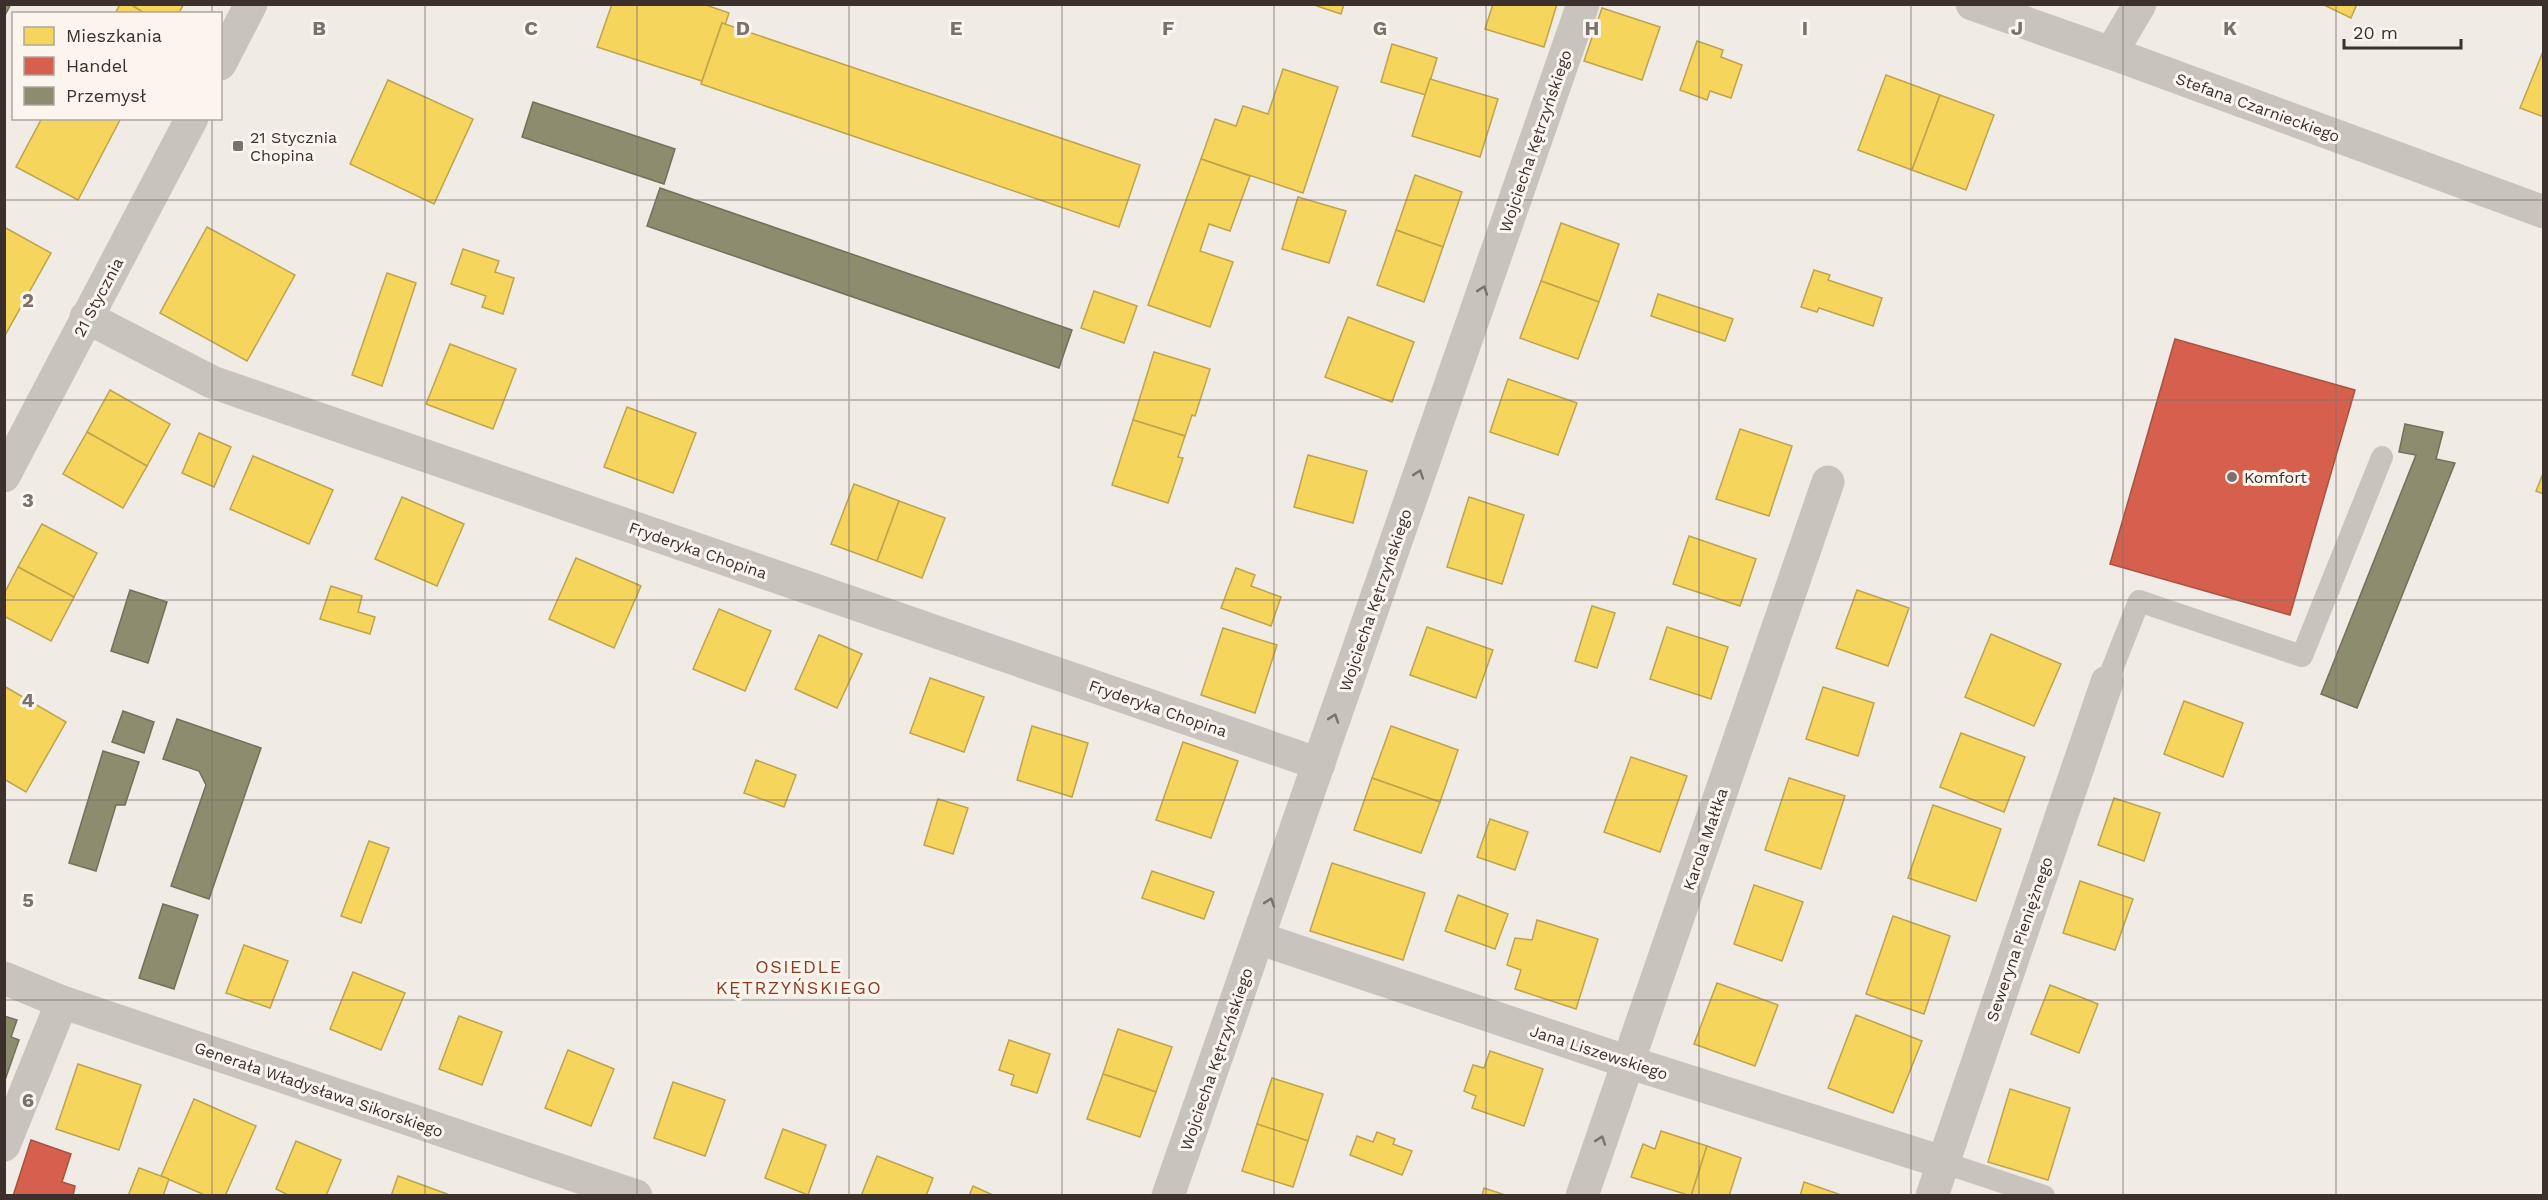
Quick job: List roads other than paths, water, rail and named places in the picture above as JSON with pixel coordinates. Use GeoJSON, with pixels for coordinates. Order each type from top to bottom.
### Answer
{"type":"FeatureCollection","features":[{"type":"Feature","properties":{"kind":"street"},"geometry":{"type":"LineString","coordinates":[[222,60],[252,4]]}},
{"type":"Feature","properties":{"kind":"street","name":"Wojciecha Kętrzyńskiego"},"geometry":{"type":"LineString","coordinates":[[1168,1196],[1583,4]]}},
{"type":"Feature","properties":{"kind":"street","name":"Stefana Czarnieckiego"},"geometry":{"type":"LineString","coordinates":[[1972,4],[2544,212]]}},
{"type":"Feature","properties":{"kind":"street"},"geometry":{"type":"LineString","coordinates":[[2111,53],[2140,4]]}},
{"type":"Feature","properties":{"kind":"street","name":"21 Stycznia"},"geometry":{"type":"LineString","coordinates":[[4,476],[191,120]]}},
{"type":"Feature","properties":{"kind":"street","name":"Fryderyka Chopina"},"geometry":{"type":"LineString","coordinates":[[86,318],[212,382],[1319,764]]}},
{"type":"Feature","properties":{"kind":"street","name":"Karola Małłka"},"geometry":{"type":"LineString","coordinates":[[1582,1196],[1828,482]]}},
{"type":"Feature","properties":{"kind":"street","name":"Seweryna Pieniężnego"},"geometry":{"type":"LineString","coordinates":[[1932,1196],[2107,682]]}},
{"type":"Feature","properties":{"kind":"street","name":"Jana Liszewskiego"},"geometry":{"type":"LineString","coordinates":[[1258,938],[1628,1062],[1942,1162]]}},
{"type":"Feature","properties":{"kind":"street","name":"Generała Władysława Sikorskiego"},"geometry":{"type":"LineString","coordinates":[[4,978],[62,1002],[636,1196]]}},
{"type":"Feature","properties":{"kind":"street"},"geometry":{"type":"LineString","coordinates":[[4,1145],[62,1002]]}},
{"type":"Feature","properties":{"kind":"lane"},"geometry":{"type":"LineString","coordinates":[[2107,682],[2139,601],[2302,656],[2382,457]]}},
{"type":"Feature","properties":{"kind":"lane"},"geometry":{"type":"LineString","coordinates":[[1942,1162],[2044,1196]]}},
{"type":"Feature","properties":{"kind":"place","name":"21 Stycznia Chopina"},"geometry":{"type":"Point","coordinates":[238,146]}},
{"type":"Feature","properties":{"kind":"place","name":"Komfort"},"geometry":{"type":"Point","coordinates":[2232,477]}},
{"type":"Feature","properties":{"kind":"district","name":"OSIEDLE KĘTRZYŃSKIEGO"},"geometry":{"type":"Point","coordinates":[799,977]}}]}
